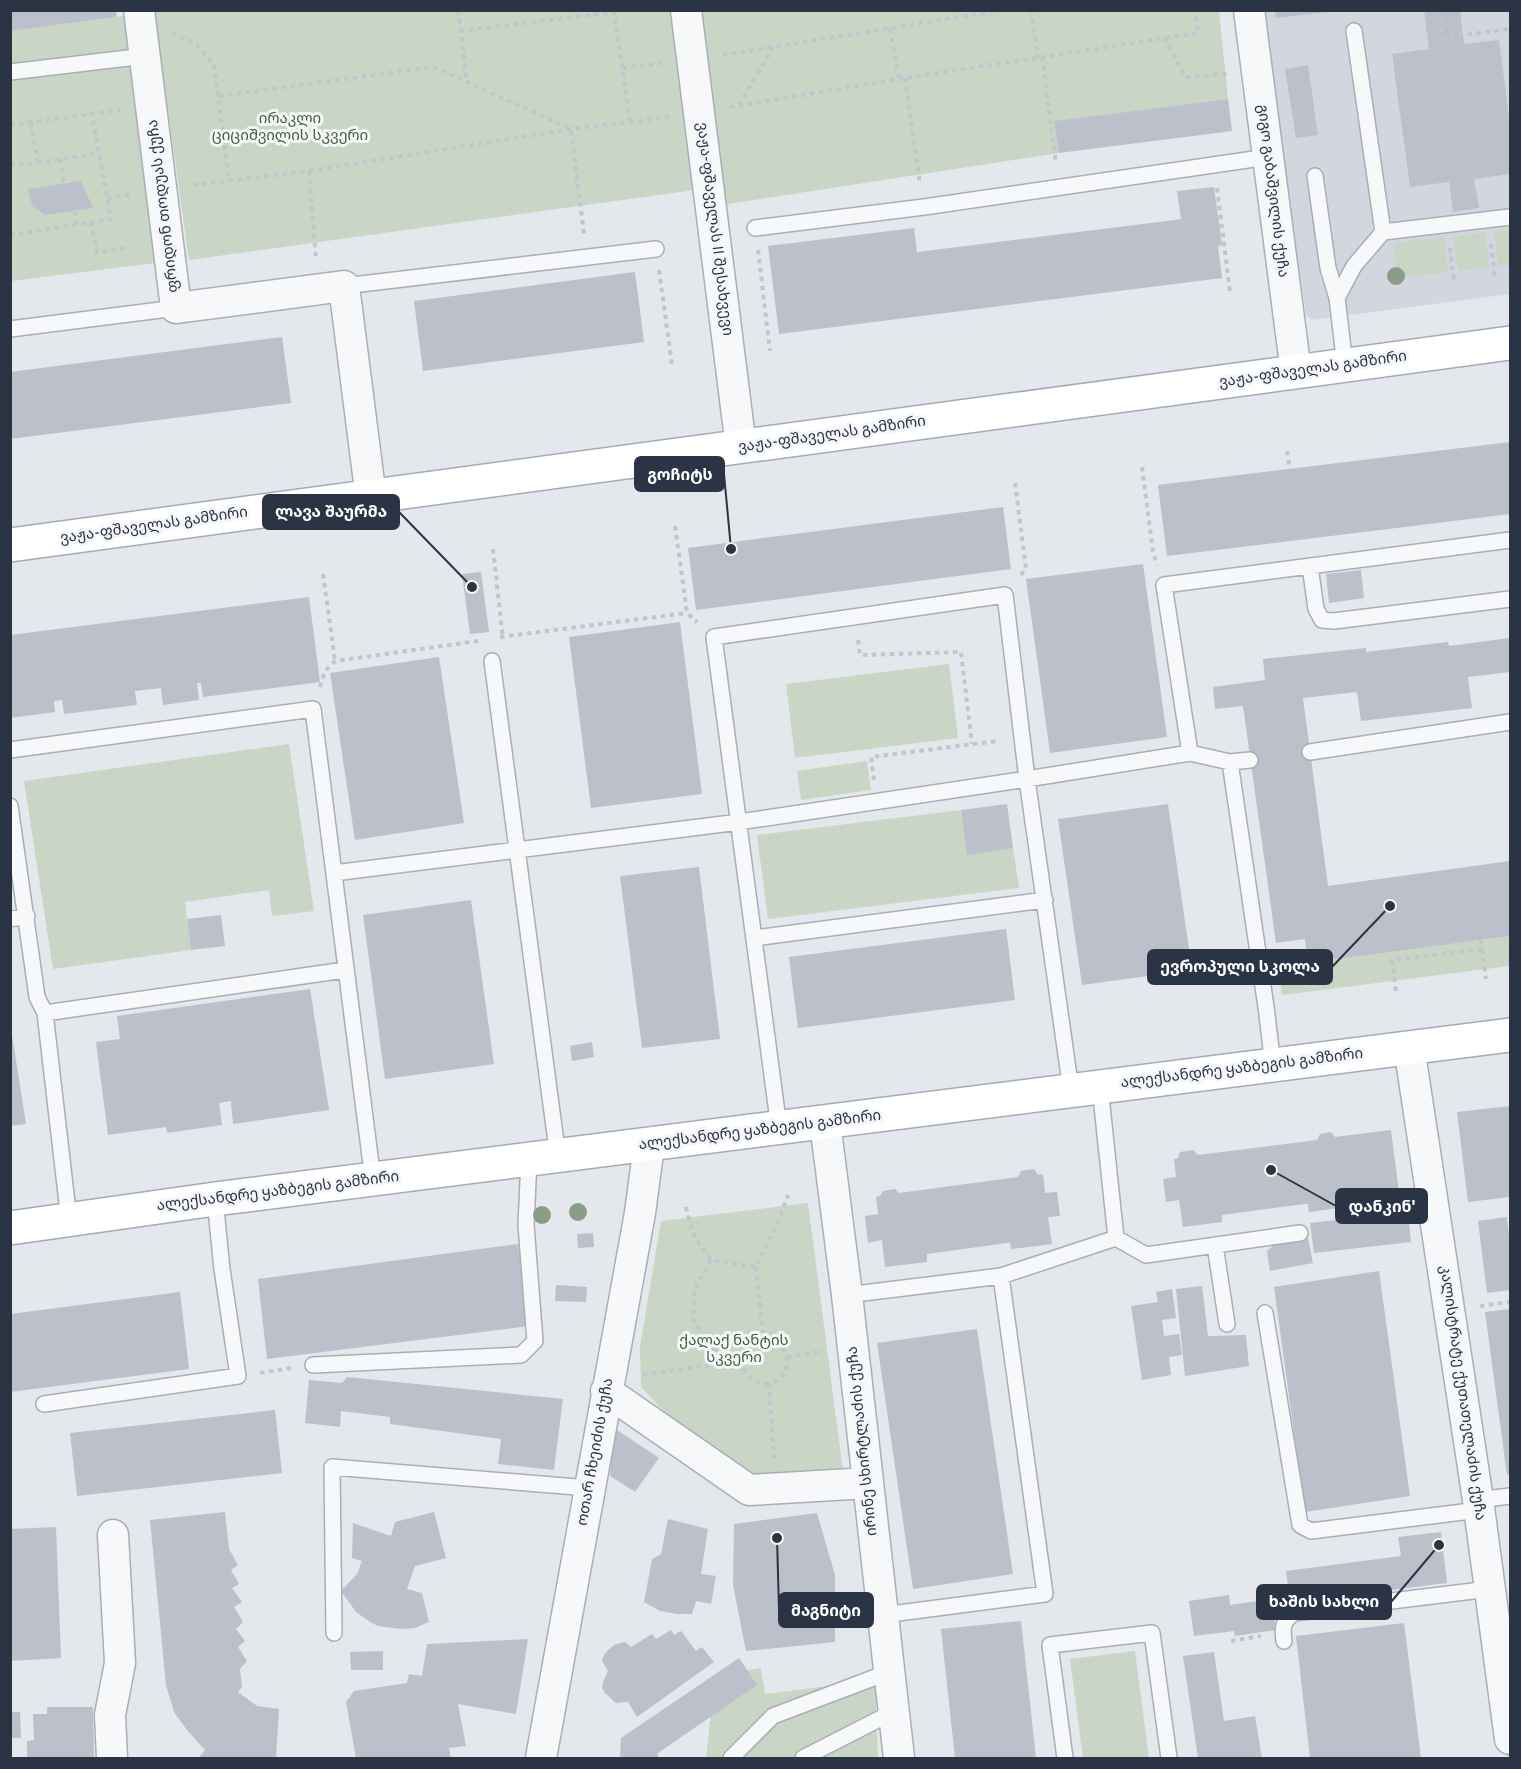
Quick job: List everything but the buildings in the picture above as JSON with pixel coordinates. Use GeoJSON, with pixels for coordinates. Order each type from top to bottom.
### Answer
{"type":"FeatureCollection","features":[{"type":"Feature","properties":{"kind":"main road","name":"ვაჟა-ფშაველას გამზირი"},"geometry":{"type":"LineString","coordinates":[[10,545],[1510,344]]}},
{"type":"Feature","properties":{"kind":"main road","name":"ალექსანდრე ყაზბეგის გამზირი"},"geometry":{"type":"LineString","coordinates":[[10,1228],[215,1199],[1510,1035]]}},
{"type":"Feature","properties":{"kind":"street","name":"ვაჟა-ფშაველას II შესახვევი"},"geometry":{"type":"LineString","coordinates":[[686,10],[741,447]]}},
{"type":"Feature","properties":{"kind":"street","name":"გიგო გაბაშვილის ქუჩა"},"geometry":{"type":"LineString","coordinates":[[1249,10],[1296,372]]}},
{"type":"Feature","properties":{"kind":"street","name":"ფრიდონ თოდუას ქუჩა"},"geometry":{"type":"LineString","coordinates":[[142,32],[176,308],[344,286]]}},
{"type":"Feature","properties":{"kind":"street"},"geometry":{"type":"LineString","coordinates":[[344,286],[370,498]]}},
{"type":"Feature","properties":{"kind":"street","name":"კალისტრატე ქუთათელაძის ქუჩა"},"geometry":{"type":"LineString","coordinates":[[1409,1047],[1478,1505],[1510,1739]]}},
{"type":"Feature","properties":{"kind":"street","name":"ირინე სხირტლაძის ქუჩა"},"geometry":{"type":"LineString","coordinates":[[825,1123],[847,1295],[899,1758]]}},
{"type":"Feature","properties":{"kind":"street","name":"ოთარ ჩხეიძის ქუჩა"},"geometry":{"type":"LineString","coordinates":[[541,1758],[640,1213],[649,1145]]}},
{"type":"Feature","properties":{"kind":"street"},"geometry":{"type":"LineString","coordinates":[[606,1391],[749,1490],[868,1483]]}},
{"type":"Feature","properties":{"kind":"street"},"geometry":{"type":"LineString","coordinates":[[112,1758],[110,1715],[120,1664],[113,1535]]}},
{"type":"Feature","properties":{"kind":"lane"},"geometry":{"type":"LineString","coordinates":[[1354,31],[1383,232]]}},
{"type":"Feature","properties":{"kind":"lane"},"geometry":{"type":"LineString","coordinates":[[10,72],[142,32]]}},
{"type":"Feature","properties":{"kind":"lane"},"geometry":{"type":"LineString","coordinates":[[756,228],[924,207],[1214,163],[1268,157]]}},
{"type":"Feature","properties":{"kind":"lane"},"geometry":{"type":"LineString","coordinates":[[1315,176],[1328,268],[1337,298],[1346,365]]}},
{"type":"Feature","properties":{"kind":"lane"},"geometry":{"type":"LineString","coordinates":[[1337,298],[1354,266],[1383,232],[1510,217]]}},
{"type":"Feature","properties":{"kind":"lane"},"geometry":{"type":"LineString","coordinates":[[344,286],[656,249]]}},
{"type":"Feature","properties":{"kind":"lane"},"geometry":{"type":"LineString","coordinates":[[10,329],[176,308]]}},
{"type":"Feature","properties":{"kind":"lane"},"geometry":{"type":"LineString","coordinates":[[1190,753],[1164,585],[1510,540]]}},
{"type":"Feature","properties":{"kind":"lane"},"geometry":{"type":"LineString","coordinates":[[1310,566],[1316,609],[1322,620],[1334,621],[1510,599]]}},
{"type":"Feature","properties":{"kind":"lane"},"geometry":{"type":"LineString","coordinates":[[779,1128],[714,638],[1005,595],[1027,779],[1045,900],[1116,1238]]}},
{"type":"Feature","properties":{"kind":"lane"},"geometry":{"type":"LineString","coordinates":[[313,1365],[521,1355],[535,1341],[526,1226],[543,1158],[517,849],[492,661]]}},
{"type":"Feature","properties":{"kind":"lane"},"geometry":{"type":"LineString","coordinates":[[10,750],[313,709],[373,1180]]}},
{"type":"Feature","properties":{"kind":"lane"},"geometry":{"type":"LineString","coordinates":[[1310,752],[1510,722]]}},
{"type":"Feature","properties":{"kind":"lane"},"geometry":{"type":"LineString","coordinates":[[334,873],[739,822],[1190,753],[1230,762],[1250,760]]}},
{"type":"Feature","properties":{"kind":"lane"},"geometry":{"type":"LineString","coordinates":[[1230,762],[1273,1065]]}},
{"type":"Feature","properties":{"kind":"lane"},"geometry":{"type":"LineString","coordinates":[[10,806],[37,996],[45,1012],[69,1220]]}},
{"type":"Feature","properties":{"kind":"lane"},"geometry":{"type":"LineString","coordinates":[[754,938],[1045,900]]}},
{"type":"Feature","properties":{"kind":"lane"},"geometry":{"type":"LineString","coordinates":[[10,919],[27,916]]}},
{"type":"Feature","properties":{"kind":"lane"},"geometry":{"type":"LineString","coordinates":[[45,1012],[345,970]]}},
{"type":"Feature","properties":{"kind":"lane"},"geometry":{"type":"LineString","coordinates":[[44,1404],[238,1376],[222,1269],[215,1199]]}},
{"type":"Feature","properties":{"kind":"lane"},"geometry":{"type":"LineString","coordinates":[[847,1295],[1000,1276],[1116,1238],[1146,1255],[1299,1233]]}},
{"type":"Feature","properties":{"kind":"lane"},"geometry":{"type":"LineString","coordinates":[[1215,1245],[1227,1324]]}},
{"type":"Feature","properties":{"kind":"lane"},"geometry":{"type":"LineString","coordinates":[[883,1616],[1045,1594],[1000,1276]]}},
{"type":"Feature","properties":{"kind":"lane"},"geometry":{"type":"LineString","coordinates":[[1265,1313],[1299,1525],[1311,1531],[1478,1505],[1510,1496]]}},
{"type":"Feature","properties":{"kind":"lane"},"geometry":{"type":"LineString","coordinates":[[334,1633],[332,1467],[589,1488]]}},
{"type":"Feature","properties":{"kind":"lane"},"geometry":{"type":"LineString","coordinates":[[1284,1641],[1282,1628],[1286,1619],[1294,1613],[1489,1589]]}},
{"type":"Feature","properties":{"kind":"lane"},"geometry":{"type":"LineString","coordinates":[[1065,1758],[1050,1645],[1152,1633],[1169,1758]]}},
{"type":"Feature","properties":{"kind":"lane"},"geometry":{"type":"LineString","coordinates":[[731,1758],[773,1716],[889,1672]]}},
{"type":"Feature","properties":{"kind":"lane"},"geometry":{"type":"LineString","coordinates":[[803,1758],[893,1712]]}},
{"type":"Feature","properties":{"kind":"path"},"geometry":{"type":"LineString","coordinates":[[458,10],[467,81]]}},
{"type":"Feature","properties":{"kind":"path"},"geometry":{"type":"LineString","coordinates":[[622,68],[692,60],[1003,10]]}},
{"type":"Feature","properties":{"kind":"path"},"geometry":{"type":"LineString","coordinates":[[1031,10],[1056,158]]}},
{"type":"Feature","properties":{"kind":"path"},"geometry":{"type":"LineString","coordinates":[[1439,10],[1442,38],[1510,29]]}},
{"type":"Feature","properties":{"kind":"path"},"geometry":{"type":"LineString","coordinates":[[460,31],[614,11],[630,122]]}},
{"type":"Feature","properties":{"kind":"path"},"geometry":{"type":"LineString","coordinates":[[142,32],[164,29],[195,43],[214,65],[229,180]]}},
{"type":"Feature","properties":{"kind":"path"},"geometry":{"type":"LineString","coordinates":[[890,29],[899,79]]}},
{"type":"Feature","properties":{"kind":"path"},"geometry":{"type":"LineString","coordinates":[[1164,38],[1186,77],[1230,74]]}},
{"type":"Feature","properties":{"kind":"path"},"geometry":{"type":"LineString","coordinates":[[738,106],[773,47]]}},
{"type":"Feature","properties":{"kind":"path"},"geometry":{"type":"LineString","coordinates":[[219,96],[435,66],[571,129],[581,207]]}},
{"type":"Feature","properties":{"kind":"path"},"geometry":{"type":"LineString","coordinates":[[905,78],[920,180]]}},
{"type":"Feature","properties":{"kind":"path"},"geometry":{"type":"LineString","coordinates":[[10,125],[125,109]]}},
{"type":"Feature","properties":{"kind":"path"},"geometry":{"type":"LineString","coordinates":[[10,235],[111,219],[92,114]]}},
{"type":"Feature","properties":{"kind":"path"},"geometry":{"type":"LineString","coordinates":[[31,123],[38,163]]}},
{"type":"Feature","properties":{"kind":"path"},"geometry":{"type":"LineString","coordinates":[[10,165],[99,153]]}},
{"type":"Feature","properties":{"kind":"path"},"geometry":{"type":"LineString","coordinates":[[60,159],[64,184]]}},
{"type":"Feature","properties":{"kind":"path"},"geometry":{"type":"LineString","coordinates":[[1214,163],[1230,292]]}},
{"type":"Feature","properties":{"kind":"path"},"geometry":{"type":"LineString","coordinates":[[309,171],[315,249]]}},
{"type":"Feature","properties":{"kind":"path"},"geometry":{"type":"LineString","coordinates":[[107,198],[137,193]]}},
{"type":"Feature","properties":{"kind":"path"},"geometry":{"type":"LineString","coordinates":[[75,211],[77,224]]}},
{"type":"Feature","properties":{"kind":"path"},"geometry":{"type":"LineString","coordinates":[[1488,219],[1495,277]]}},
{"type":"Feature","properties":{"kind":"path"},"geometry":{"type":"LineString","coordinates":[[91,222],[97,252],[128,248]]}},
{"type":"Feature","properties":{"kind":"path"},"geometry":{"type":"LineString","coordinates":[[1447,224],[1454,282]]}},
{"type":"Feature","properties":{"kind":"path"},"geometry":{"type":"LineString","coordinates":[[756,228],[770,351]]}},
{"type":"Feature","properties":{"kind":"path"},"geometry":{"type":"LineString","coordinates":[[656,249],[672,365]]}},
{"type":"Feature","properties":{"kind":"path"},"geometry":{"type":"LineString","coordinates":[[1287,451],[1290,469]]}},
{"type":"Feature","properties":{"kind":"path"},"geometry":{"type":"LineString","coordinates":[[1142,467],[1153,552],[1164,585]]}},
{"type":"Feature","properties":{"kind":"path"},"geometry":{"type":"LineString","coordinates":[[1005,595],[1026,569],[1015,483]]}},
{"type":"Feature","properties":{"kind":"path"},"geometry":{"type":"LineString","coordinates":[[675,526],[687,613],[714,638]]}},
{"type":"Feature","properties":{"kind":"path"},"geometry":{"type":"LineString","coordinates":[[492,661],[504,637],[493,549]]}},
{"type":"Feature","properties":{"kind":"path"},"geometry":{"type":"LineString","coordinates":[[322,574],[335,661]]}},
{"type":"Feature","properties":{"kind":"path"},"geometry":{"type":"LineString","coordinates":[[855,617],[860,654],[961,652],[972,744]]}},
{"type":"Feature","properties":{"kind":"path"},"geometry":{"type":"LineString","coordinates":[[877,801],[871,757],[1022,738]]}},
{"type":"Feature","properties":{"kind":"path"},"geometry":{"type":"LineString","coordinates":[[1481,940],[1486,979]]}},
{"type":"Feature","properties":{"kind":"path"},"geometry":{"type":"LineString","coordinates":[[1396,991],[1392,960],[1483,949]]}},
{"type":"Feature","properties":{"kind":"path"},"geometry":{"type":"LineString","coordinates":[[764,1340],[756,1267],[778,1222],[788,1195]]}},
{"type":"Feature","properties":{"kind":"path"},"geometry":{"type":"LineString","coordinates":[[686,1207],[698,1244],[711,1260],[756,1267]]}},
{"type":"Feature","properties":{"kind":"path"},"geometry":{"type":"LineString","coordinates":[[711,1260],[695,1288],[693,1320],[726,1364]]}},
{"type":"Feature","properties":{"kind":"path"},"geometry":{"type":"LineString","coordinates":[[1476,1306],[1510,1302]]}},
{"type":"Feature","properties":{"kind":"path"},"geometry":{"type":"LineString","coordinates":[[764,1340],[776,1343],[787,1357],[782,1377],[762,1384],[750,1378],[743,1360],[744,1354],[752,1344],[764,1340]]}},
{"type":"Feature","properties":{"kind":"path"},"geometry":{"type":"LineString","coordinates":[[787,1357],[824,1351]]}},
{"type":"Feature","properties":{"kind":"path"},"geometry":{"type":"LineString","coordinates":[[647,1374],[743,1360]]}},
{"type":"Feature","properties":{"kind":"path"},"geometry":{"type":"LineString","coordinates":[[238,1376],[313,1365]]}},
{"type":"Feature","properties":{"kind":"path"},"geometry":{"type":"LineString","coordinates":[[769,1383],[775,1465]]}},
{"type":"Feature","properties":{"kind":"shaded area"},"geometry":{"type":"Polygon","coordinates":[[[1262,11],[1510,11],[1510,294],[1312,320],[1306,315],[1262,11]]]}},
{"type":"Feature","properties":{"kind":"green space","name":"ირაკლი ციციშვილის სკვერი"},"geometry":{"type":"Polygon","coordinates":[[[154,11],[671,11],[695,190],[189,260],[154,11]]]}},
{"type":"Feature","properties":{"kind":"green space"},"geometry":{"type":"Polygon","coordinates":[[[695,11],[1219,11],[1228,99],[1055,121],[1059,153],[721,205],[695,11]]]}},
{"type":"Feature","properties":{"kind":"green space"},"geometry":{"type":"Polygon","coordinates":[[[124,16],[155,263],[11,281],[10,31],[124,16]]]}},
{"type":"Feature","properties":{"kind":"green space"},"geometry":{"type":"Polygon","coordinates":[[[1510,230],[1510,265],[1498,267],[1494,231],[1510,230]]]}},
{"type":"Feature","properties":{"kind":"green space"},"geometry":{"type":"Polygon","coordinates":[[[1485,232],[1489,268],[1458,271],[1454,237],[1485,232]]]}},
{"type":"Feature","properties":{"kind":"green space"},"geometry":{"type":"Polygon","coordinates":[[[1445,237],[1448,272],[1398,278],[1393,243],[1445,237]]]}},
{"type":"Feature","properties":{"kind":"green space"},"geometry":{"type":"Polygon","coordinates":[[[949,664],[958,738],[795,758],[786,684],[949,664]]]}},
{"type":"Feature","properties":{"kind":"green space"},"geometry":{"type":"Polygon","coordinates":[[[289,744],[314,911],[272,916],[269,890],[185,902],[191,950],[53,969],[24,781],[289,744]]]}},
{"type":"Feature","properties":{"kind":"green space"},"geometry":{"type":"Polygon","coordinates":[[[867,761],[871,790],[801,800],[797,771],[867,761]]]}},
{"type":"Feature","properties":{"kind":"green space"},"geometry":{"type":"Polygon","coordinates":[[[961,810],[967,854],[1013,848],[1019,888],[768,919],[757,835],[961,810]]]}},
{"type":"Feature","properties":{"kind":"green space"},"geometry":{"type":"Polygon","coordinates":[[[1510,936],[1510,966],[1282,995],[1280,977],[1309,973],[1308,963],[1510,936]]]}},
{"type":"Feature","properties":{"kind":"green space","name":"ქალაქ ნანტის სკვერი"},"geometry":{"type":"Polygon","coordinates":[[[808,1203],[844,1479],[758,1482],[694,1443],[641,1387],[640,1347],[661,1221],[808,1203]]]}},
{"type":"Feature","properties":{"kind":"green space"},"geometry":{"type":"Polygon","coordinates":[[[1135,1651],[1149,1758],[1083,1758],[1070,1659],[1135,1651]]]}},
{"type":"Feature","properties":{"kind":"green space"},"geometry":{"type":"Polygon","coordinates":[[[761,1668],[765,1694],[875,1680],[878,1758],[706,1758],[715,1676],[761,1668]]]}},
{"type":"Feature","properties":{"kind":"place","name":"გოჩიტს"},"geometry":{"type":"Point","coordinates":[731,549]}},
{"type":"Feature","properties":{"kind":"place","name":"ლავა შაურმა"},"geometry":{"type":"Point","coordinates":[472,587]}},
{"type":"Feature","properties":{"kind":"place","name":"ევროპული სკოლა"},"geometry":{"type":"Point","coordinates":[1390,906]}},
{"type":"Feature","properties":{"kind":"place","name":"დანკინ'"},"geometry":{"type":"Point","coordinates":[1271,1170]}},
{"type":"Feature","properties":{"kind":"place","name":"მაგნიტი"},"geometry":{"type":"Point","coordinates":[777,1538]}},
{"type":"Feature","properties":{"kind":"place","name":"ხაშის სახლი"},"geometry":{"type":"Point","coordinates":[1439,1545]}}]}
